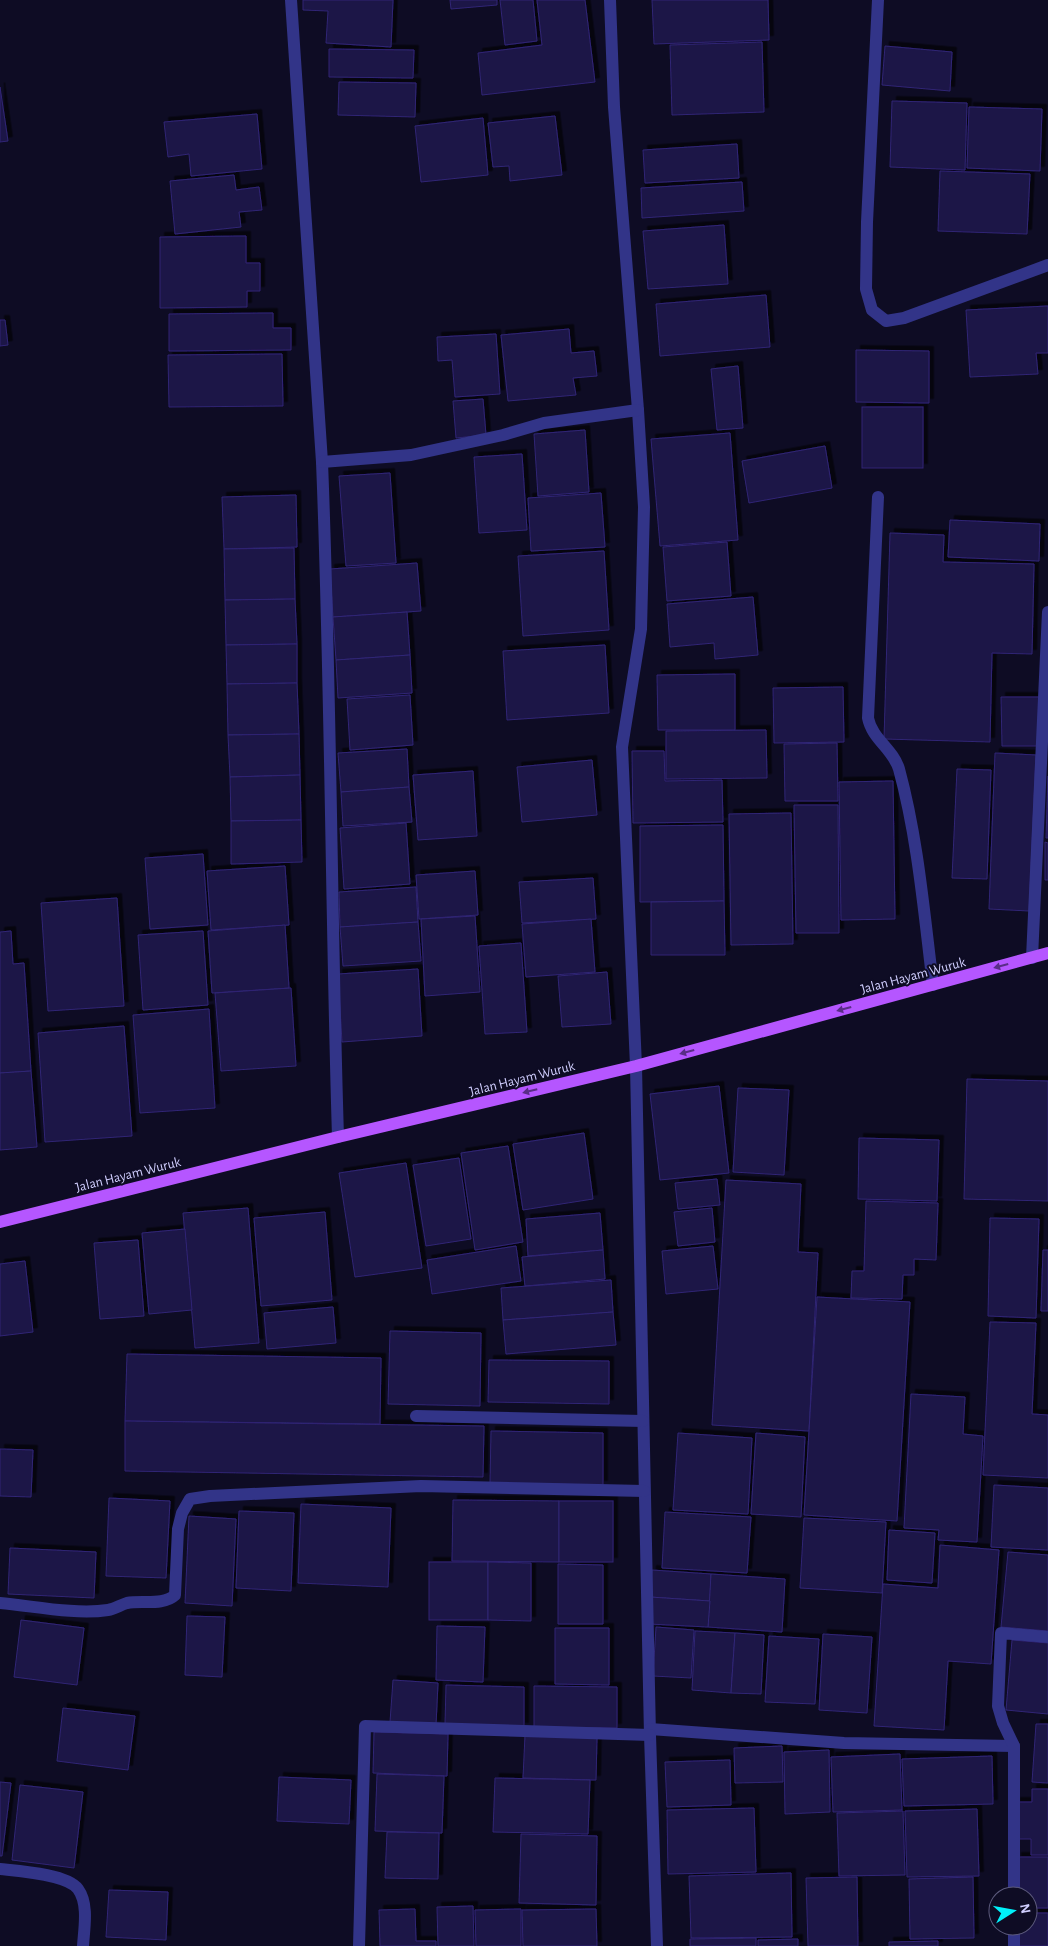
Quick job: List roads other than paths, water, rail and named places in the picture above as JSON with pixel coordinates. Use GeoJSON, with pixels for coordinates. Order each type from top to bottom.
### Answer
{"type":"FeatureCollection","features":[{"type":"Feature","properties":{"kind":"main road","name":"Jalan Hayam Wuruk"},"geometry":{"type":"LineString","coordinates":[[0,1222],[338,1137],[636,1066],[1048,953]]}},
{"type":"Feature","properties":{"kind":"street"},"geometry":{"type":"LineString","coordinates":[[291,0],[322,462],[338,1137]]}},
{"type":"Feature","properties":{"kind":"street"},"geometry":{"type":"LineString","coordinates":[[610,0],[614,107],[644,508],[641,629],[622,747],[636,1066],[644,1491],[657,1946]]}},
{"type":"Feature","properties":{"kind":"street"},"geometry":{"type":"LineString","coordinates":[[878,0],[867,222],[866,289],[872,310],[886,321],[904,318],[1048,265]]}},
{"type":"Feature","properties":{"kind":"street"},"geometry":{"type":"LineString","coordinates":[[322,462],[411,455],[503,435],[544,423],[638,410]]}},
{"type":"Feature","properties":{"kind":"street"},"geometry":{"type":"LineString","coordinates":[[878,497],[868,718],[869,726],[874,734],[897,762],[907,800],[933,984]]}},
{"type":"Feature","properties":{"kind":"street"},"geometry":{"type":"LineString","coordinates":[[1032,958],[1048,612]]}},
{"type":"Feature","properties":{"kind":"street"},"geometry":{"type":"LineString","coordinates":[[416,1416],[644,1421]]}},
{"type":"Feature","properties":{"kind":"street"},"geometry":{"type":"LineString","coordinates":[[0,1603],[91,1612],[111,1610],[126,1604],[165,1601],[172,1598],[175,1595],[178,1529],[182,1514],[190,1499],[210,1496],[421,1486],[644,1491]]}},
{"type":"Feature","properties":{"kind":"street"},"geometry":{"type":"LineString","coordinates":[[1014,1886],[1014,1746],[998,1706],[1001,1633],[1048,1637]]}},
{"type":"Feature","properties":{"kind":"street"},"geometry":{"type":"LineString","coordinates":[[359,1946],[365,1726],[650,1732],[844,1743],[1014,1746]]}},
{"type":"Feature","properties":{"kind":"street"},"geometry":{"type":"LineString","coordinates":[[0,1869],[37,1873],[67,1881],[78,1888],[83,1898],[85,1917],[83,1946]]}}]}
